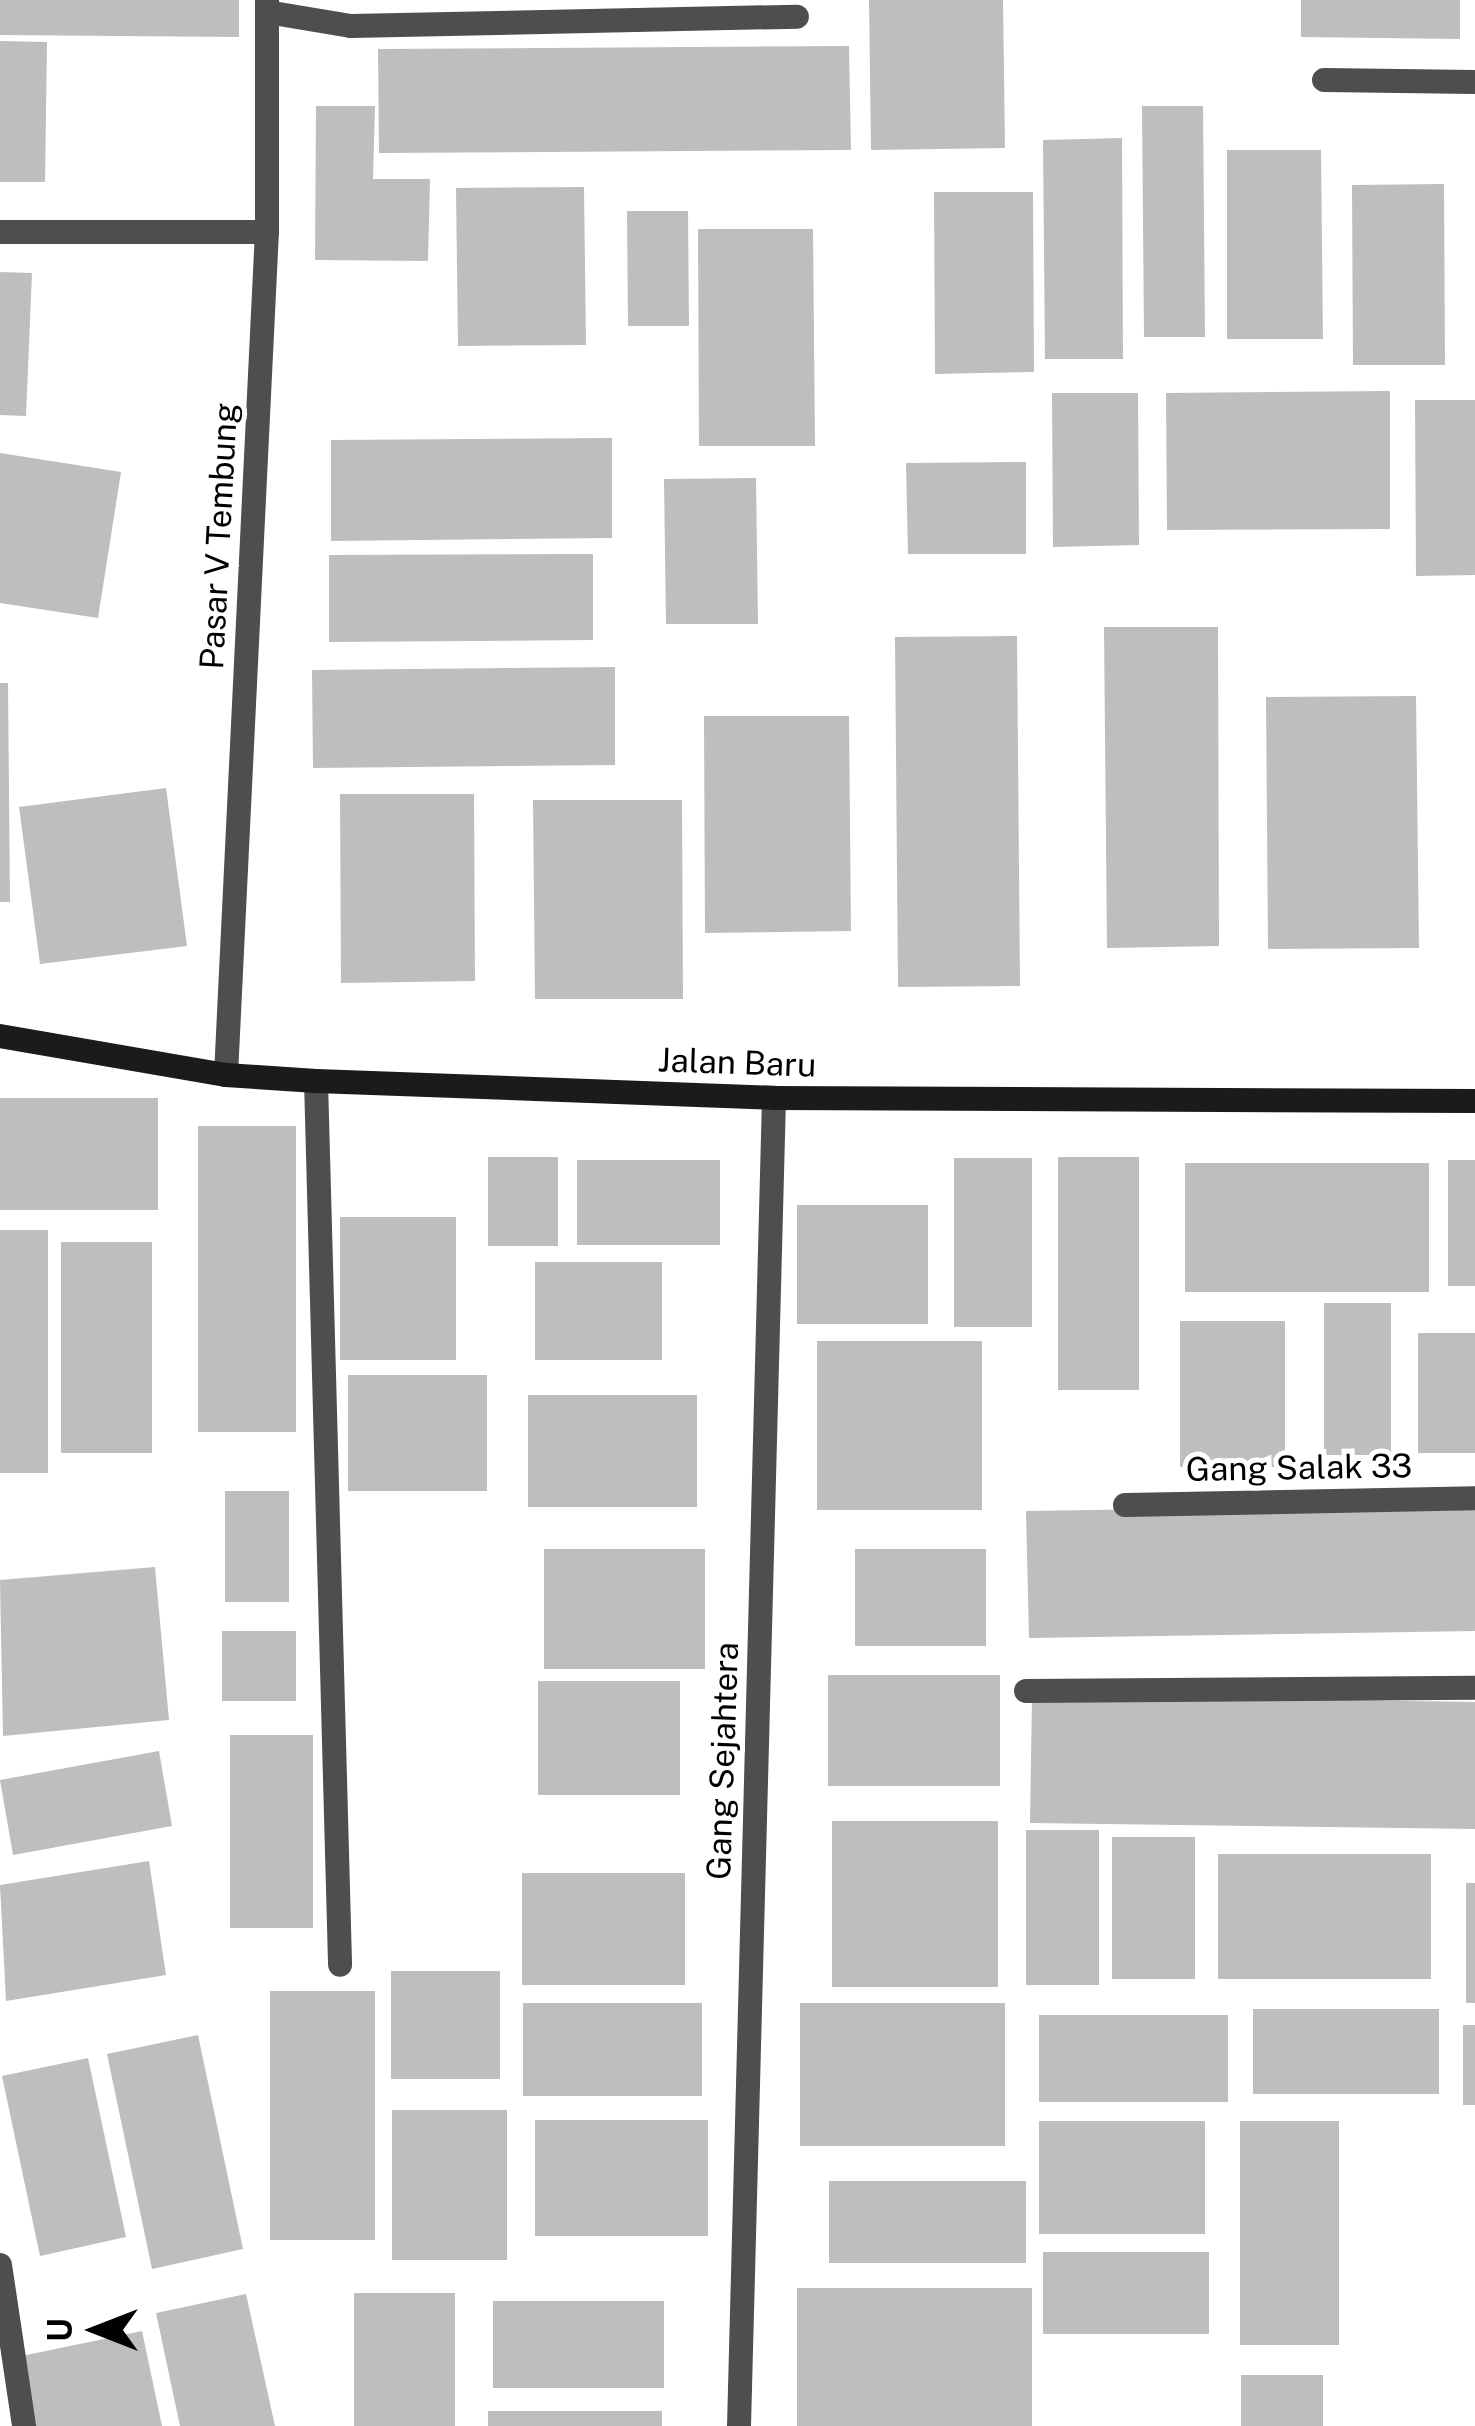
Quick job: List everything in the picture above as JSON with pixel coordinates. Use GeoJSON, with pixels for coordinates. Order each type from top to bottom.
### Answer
{"type":"FeatureCollection","features":[{"type":"Feature","properties":{"kind":"main road","name":"Jalan Baru"},"geometry":{"type":"LineString","coordinates":[[0,1036],[226,1075],[316,1081],[774,1098],[1475,1101]]}},
{"type":"Feature","properties":{"kind":"street"},"geometry":{"type":"LineString","coordinates":[[267,6],[351,26],[797,17]]}},
{"type":"Feature","properties":{"kind":"street","name":"Pasar V Tembung"},"geometry":{"type":"LineString","coordinates":[[226,1075],[267,232],[267,6]]}},
{"type":"Feature","properties":{"kind":"street"},"geometry":{"type":"LineString","coordinates":[[1324,80],[1475,82]]}},
{"type":"Feature","properties":{"kind":"street"},"geometry":{"type":"LineString","coordinates":[[0,232],[267,232]]}},
{"type":"Feature","properties":{"kind":"street"},"geometry":{"type":"LineString","coordinates":[[316,1081],[340,1965]]}},
{"type":"Feature","properties":{"kind":"street","name":"Gang Sejahtera"},"geometry":{"type":"LineString","coordinates":[[739,2426],[774,1098]]}},
{"type":"Feature","properties":{"kind":"street","name":"Gang Salak 33"},"geometry":{"type":"LineString","coordinates":[[1125,1505],[1475,1498]]}},
{"type":"Feature","properties":{"kind":"street"},"geometry":{"type":"LineString","coordinates":[[1026,1691],[1475,1688]]}},
{"type":"Feature","properties":{"kind":"street"},"geometry":{"type":"LineString","coordinates":[[0,2265],[24,2426]]}},
{"type":"Feature","properties":{"kind":"building"},"geometry":{"type":"Polygon","coordinates":[[[0,0],[239,0],[239,37],[0,35],[0,0]]]}},
{"type":"Feature","properties":{"kind":"building"},"geometry":{"type":"Polygon","coordinates":[[[869,0],[1003,0],[1005,148],[871,150],[869,0]]]}},
{"type":"Feature","properties":{"kind":"building"},"geometry":{"type":"Polygon","coordinates":[[[1301,0],[1460,0],[1460,39],[1301,37],[1301,0]]]}},
{"type":"Feature","properties":{"kind":"building"},"geometry":{"type":"Polygon","coordinates":[[[0,41],[47,42],[45,182],[0,182],[0,41]]]}},
{"type":"Feature","properties":{"kind":"building"},"geometry":{"type":"Polygon","coordinates":[[[849,46],[851,150],[379,153],[378,49],[849,46]]]}},
{"type":"Feature","properties":{"kind":"building"},"geometry":{"type":"Polygon","coordinates":[[[316,106],[375,106],[373,179],[430,179],[428,261],[315,260],[316,106]]]}},
{"type":"Feature","properties":{"kind":"building"},"geometry":{"type":"Polygon","coordinates":[[[1142,106],[1203,106],[1205,337],[1144,337],[1142,106]]]}},
{"type":"Feature","properties":{"kind":"building"},"geometry":{"type":"Polygon","coordinates":[[[1122,138],[1123,359],[1045,359],[1043,140],[1122,138]]]}},
{"type":"Feature","properties":{"kind":"building"},"geometry":{"type":"Polygon","coordinates":[[[1227,150],[1321,150],[1323,339],[1227,339],[1227,150]]]}},
{"type":"Feature","properties":{"kind":"building"},"geometry":{"type":"Polygon","coordinates":[[[1444,184],[1445,365],[1353,365],[1352,185],[1444,184]]]}},
{"type":"Feature","properties":{"kind":"building"},"geometry":{"type":"Polygon","coordinates":[[[584,187],[586,345],[458,346],[456,188],[584,187]]]}},
{"type":"Feature","properties":{"kind":"building"},"geometry":{"type":"Polygon","coordinates":[[[934,192],[1033,192],[1034,372],[935,374],[934,192]]]}},
{"type":"Feature","properties":{"kind":"building"},"geometry":{"type":"Polygon","coordinates":[[[627,211],[688,211],[689,326],[628,326],[627,211]]]}},
{"type":"Feature","properties":{"kind":"building"},"geometry":{"type":"Polygon","coordinates":[[[698,229],[813,229],[815,446],[699,446],[698,229]]]}},
{"type":"Feature","properties":{"kind":"building"},"geometry":{"type":"Polygon","coordinates":[[[0,272],[32,273],[26,416],[0,415],[0,272]]]}},
{"type":"Feature","properties":{"kind":"building"},"geometry":{"type":"Polygon","coordinates":[[[1390,391],[1390,529],[1167,530],[1166,393],[1390,391]]]}},
{"type":"Feature","properties":{"kind":"building"},"geometry":{"type":"Polygon","coordinates":[[[1052,393],[1138,393],[1139,545],[1053,547],[1052,393]]]}},
{"type":"Feature","properties":{"kind":"building"},"geometry":{"type":"Polygon","coordinates":[[[1415,400],[1475,400],[1475,575],[1416,576],[1415,400]]]}},
{"type":"Feature","properties":{"kind":"building"},"geometry":{"type":"Polygon","coordinates":[[[612,438],[612,538],[331,541],[331,440],[612,438]]]}},
{"type":"Feature","properties":{"kind":"building"},"geometry":{"type":"Polygon","coordinates":[[[0,453],[121,472],[98,618],[0,603],[0,453]]]}},
{"type":"Feature","properties":{"kind":"building"},"geometry":{"type":"Polygon","coordinates":[[[1026,462],[1026,554],[908,554],[906,463],[1026,462]]]}},
{"type":"Feature","properties":{"kind":"building"},"geometry":{"type":"Polygon","coordinates":[[[756,478],[758,624],[666,624],[664,479],[756,478]]]}},
{"type":"Feature","properties":{"kind":"building"},"geometry":{"type":"Polygon","coordinates":[[[593,554],[593,640],[329,642],[329,555],[593,554]]]}},
{"type":"Feature","properties":{"kind":"building"},"geometry":{"type":"Polygon","coordinates":[[[1104,627],[1218,627],[1219,946],[1107,948],[1104,627]]]}},
{"type":"Feature","properties":{"kind":"building"},"geometry":{"type":"Polygon","coordinates":[[[1017,636],[1020,986],[898,987],[895,637],[1017,636]]]}},
{"type":"Feature","properties":{"kind":"building"},"geometry":{"type":"Polygon","coordinates":[[[615,667],[615,765],[313,768],[312,670],[615,667]]]}},
{"type":"Feature","properties":{"kind":"building"},"geometry":{"type":"Polygon","coordinates":[[[0,683],[8,683],[10,902],[0,902],[0,683]]]}},
{"type":"Feature","properties":{"kind":"building"},"geometry":{"type":"Polygon","coordinates":[[[1416,696],[1419,948],[1268,949],[1266,697],[1416,696]]]}},
{"type":"Feature","properties":{"kind":"building"},"geometry":{"type":"Polygon","coordinates":[[[704,716],[849,716],[851,931],[705,933],[704,716]]]}},
{"type":"Feature","properties":{"kind":"building"},"geometry":{"type":"Polygon","coordinates":[[[166,788],[187,946],[40,964],[19,807],[166,788]]]}},
{"type":"Feature","properties":{"kind":"building"},"geometry":{"type":"Polygon","coordinates":[[[340,794],[474,794],[475,981],[341,983],[340,794]]]}},
{"type":"Feature","properties":{"kind":"building"},"geometry":{"type":"Polygon","coordinates":[[[533,800],[682,800],[683,999],[535,999],[533,800]]]}},
{"type":"Feature","properties":{"kind":"building"},"geometry":{"type":"Polygon","coordinates":[[[0,1098],[158,1098],[158,1210],[0,1210],[0,1098]]]}},
{"type":"Feature","properties":{"kind":"building"},"geometry":{"type":"Polygon","coordinates":[[[198,1126],[296,1126],[296,1432],[198,1432],[198,1126]]]}},
{"type":"Feature","properties":{"kind":"building"},"geometry":{"type":"Polygon","coordinates":[[[488,1157],[558,1157],[558,1246],[488,1246],[488,1157]]]}},
{"type":"Feature","properties":{"kind":"building"},"geometry":{"type":"Polygon","coordinates":[[[1058,1157],[1139,1157],[1139,1390],[1058,1390],[1058,1157]]]}},
{"type":"Feature","properties":{"kind":"building"},"geometry":{"type":"Polygon","coordinates":[[[954,1158],[1032,1158],[1032,1327],[954,1327],[954,1158]]]}},
{"type":"Feature","properties":{"kind":"building"},"geometry":{"type":"Polygon","coordinates":[[[577,1160],[720,1160],[720,1245],[577,1245],[577,1160]]]}},
{"type":"Feature","properties":{"kind":"building"},"geometry":{"type":"Polygon","coordinates":[[[1448,1160],[1475,1160],[1475,1286],[1448,1286],[1448,1160]]]}},
{"type":"Feature","properties":{"kind":"building"},"geometry":{"type":"Polygon","coordinates":[[[1185,1163],[1429,1163],[1429,1292],[1185,1292],[1185,1163]]]}},
{"type":"Feature","properties":{"kind":"building"},"geometry":{"type":"Polygon","coordinates":[[[797,1205],[928,1205],[928,1324],[797,1324],[797,1205]]]}},
{"type":"Feature","properties":{"kind":"building"},"geometry":{"type":"Polygon","coordinates":[[[340,1217],[456,1217],[456,1360],[340,1360],[340,1217]]]}},
{"type":"Feature","properties":{"kind":"building"},"geometry":{"type":"Polygon","coordinates":[[[0,1230],[48,1230],[48,1473],[0,1473],[0,1230]]]}},
{"type":"Feature","properties":{"kind":"building"},"geometry":{"type":"Polygon","coordinates":[[[61,1242],[152,1242],[152,1453],[61,1453],[61,1242]]]}},
{"type":"Feature","properties":{"kind":"building"},"geometry":{"type":"Polygon","coordinates":[[[535,1262],[662,1262],[662,1360],[535,1360],[535,1262]]]}},
{"type":"Feature","properties":{"kind":"building"},"geometry":{"type":"Polygon","coordinates":[[[1324,1303],[1391,1303],[1391,1455],[1324,1455],[1324,1303]]]}},
{"type":"Feature","properties":{"kind":"building"},"geometry":{"type":"Polygon","coordinates":[[[1180,1321],[1285,1321],[1285,1467],[1180,1467],[1180,1321]]]}},
{"type":"Feature","properties":{"kind":"building"},"geometry":{"type":"Polygon","coordinates":[[[1418,1333],[1475,1333],[1475,1453],[1418,1453],[1418,1333]]]}},
{"type":"Feature","properties":{"kind":"building"},"geometry":{"type":"Polygon","coordinates":[[[817,1341],[982,1341],[982,1510],[817,1510],[817,1341]]]}},
{"type":"Feature","properties":{"kind":"building"},"geometry":{"type":"Polygon","coordinates":[[[348,1375],[487,1375],[487,1491],[348,1491],[348,1375]]]}},
{"type":"Feature","properties":{"kind":"building"},"geometry":{"type":"Polygon","coordinates":[[[528,1395],[697,1395],[697,1507],[528,1507],[528,1395]]]}},
{"type":"Feature","properties":{"kind":"building"},"geometry":{"type":"Polygon","coordinates":[[[225,1491],[289,1491],[289,1602],[225,1602],[225,1491]]]}},
{"type":"Feature","properties":{"kind":"building"},"geometry":{"type":"Polygon","coordinates":[[[1475,1504],[1475,1631],[1029,1638],[1026,1511],[1475,1504]]]}},
{"type":"Feature","properties":{"kind":"building"},"geometry":{"type":"Polygon","coordinates":[[[544,1549],[705,1549],[705,1669],[544,1669],[544,1549]]]}},
{"type":"Feature","properties":{"kind":"building"},"geometry":{"type":"Polygon","coordinates":[[[855,1549],[986,1549],[986,1646],[855,1646],[855,1549]]]}},
{"type":"Feature","properties":{"kind":"building"},"geometry":{"type":"Polygon","coordinates":[[[155,1567],[169,1720],[3,1736],[0,1580],[155,1567]]]}},
{"type":"Feature","properties":{"kind":"building"},"geometry":{"type":"Polygon","coordinates":[[[222,1631],[296,1631],[296,1701],[222,1701],[222,1631]]]}},
{"type":"Feature","properties":{"kind":"building"},"geometry":{"type":"Polygon","coordinates":[[[828,1675],[1000,1675],[1000,1786],[828,1786],[828,1675]]]}},
{"type":"Feature","properties":{"kind":"building"},"geometry":{"type":"Polygon","coordinates":[[[538,1681],[680,1681],[680,1795],[538,1795],[538,1681]]]}},
{"type":"Feature","properties":{"kind":"building"},"geometry":{"type":"Polygon","coordinates":[[[1032,1695],[1475,1702],[1475,1829],[1030,1823],[1032,1695]]]}},
{"type":"Feature","properties":{"kind":"building"},"geometry":{"type":"Polygon","coordinates":[[[230,1735],[313,1735],[313,1928],[230,1928],[230,1735]]]}},
{"type":"Feature","properties":{"kind":"building"},"geometry":{"type":"Polygon","coordinates":[[[159,1751],[172,1826],[13,1855],[0,1780],[159,1751]]]}},
{"type":"Feature","properties":{"kind":"building"},"geometry":{"type":"Polygon","coordinates":[[[832,1821],[998,1821],[998,1987],[832,1987],[832,1821]]]}},
{"type":"Feature","properties":{"kind":"building"},"geometry":{"type":"Polygon","coordinates":[[[1026,1830],[1099,1830],[1099,1985],[1026,1985],[1026,1830]]]}},
{"type":"Feature","properties":{"kind":"building"},"geometry":{"type":"Polygon","coordinates":[[[1112,1837],[1195,1837],[1195,1979],[1112,1979],[1112,1837]]]}},
{"type":"Feature","properties":{"kind":"building"},"geometry":{"type":"Polygon","coordinates":[[[1218,1854],[1431,1854],[1431,1979],[1218,1979],[1218,1854]]]}},
{"type":"Feature","properties":{"kind":"building"},"geometry":{"type":"Polygon","coordinates":[[[149,1861],[166,1975],[6,2001],[0,1885],[149,1861]]]}},
{"type":"Feature","properties":{"kind":"building"},"geometry":{"type":"Polygon","coordinates":[[[522,1873],[685,1873],[685,1985],[522,1985],[522,1873]]]}},
{"type":"Feature","properties":{"kind":"building"},"geometry":{"type":"Polygon","coordinates":[[[1466,1883],[1475,1883],[1475,2003],[1466,2003],[1466,1883]]]}},
{"type":"Feature","properties":{"kind":"building"},"geometry":{"type":"Polygon","coordinates":[[[391,1971],[500,1971],[500,2079],[391,2079],[391,1971]]]}},
{"type":"Feature","properties":{"kind":"building"},"geometry":{"type":"Polygon","coordinates":[[[270,1991],[375,1991],[375,2240],[270,2240],[270,1991]]]}},
{"type":"Feature","properties":{"kind":"building"},"geometry":{"type":"Polygon","coordinates":[[[523,2003],[702,2003],[702,2096],[523,2096],[523,2003]]]}},
{"type":"Feature","properties":{"kind":"building"},"geometry":{"type":"Polygon","coordinates":[[[800,2003],[1005,2003],[1005,2146],[800,2146],[800,2003]]]}},
{"type":"Feature","properties":{"kind":"building"},"geometry":{"type":"Polygon","coordinates":[[[1253,2009],[1439,2009],[1439,2094],[1253,2094],[1253,2009]]]}},
{"type":"Feature","properties":{"kind":"building"},"geometry":{"type":"Polygon","coordinates":[[[1039,2015],[1228,2015],[1228,2102],[1039,2102],[1039,2015]]]}},
{"type":"Feature","properties":{"kind":"building"},"geometry":{"type":"Polygon","coordinates":[[[1463,2025],[1475,2025],[1475,2105],[1463,2105],[1463,2025]]]}},
{"type":"Feature","properties":{"kind":"building"},"geometry":{"type":"Polygon","coordinates":[[[198,2035],[243,2249],[152,2269],[107,2054],[198,2035]]]}},
{"type":"Feature","properties":{"kind":"building"},"geometry":{"type":"Polygon","coordinates":[[[88,2058],[126,2237],[40,2256],[2,2076],[88,2058]]]}},
{"type":"Feature","properties":{"kind":"building"},"geometry":{"type":"Polygon","coordinates":[[[392,2110],[507,2110],[507,2260],[392,2260],[392,2110]]]}},
{"type":"Feature","properties":{"kind":"building"},"geometry":{"type":"Polygon","coordinates":[[[535,2120],[708,2120],[708,2236],[535,2236],[535,2120]]]}},
{"type":"Feature","properties":{"kind":"building"},"geometry":{"type":"Polygon","coordinates":[[[1039,2121],[1205,2121],[1205,2234],[1039,2234],[1039,2121]]]}},
{"type":"Feature","properties":{"kind":"building"},"geometry":{"type":"Polygon","coordinates":[[[1240,2121],[1339,2121],[1339,2345],[1240,2345],[1240,2121]]]}},
{"type":"Feature","properties":{"kind":"building"},"geometry":{"type":"Polygon","coordinates":[[[829,2181],[1026,2181],[1026,2263],[829,2263],[829,2181]]]}},
{"type":"Feature","properties":{"kind":"building"},"geometry":{"type":"Polygon","coordinates":[[[1043,2252],[1209,2252],[1209,2334],[1043,2334],[1043,2252]]]}},
{"type":"Feature","properties":{"kind":"building"},"geometry":{"type":"Polygon","coordinates":[[[797,2288],[1032,2288],[1032,2426],[797,2426],[797,2288]]]}},
{"type":"Feature","properties":{"kind":"building"},"geometry":{"type":"Polygon","coordinates":[[[354,2293],[455,2293],[455,2426],[354,2426],[354,2293]]]}},
{"type":"Feature","properties":{"kind":"building"},"geometry":{"type":"Polygon","coordinates":[[[246,2294],[275,2426],[180,2426],[156,2313],[246,2294]]]}},
{"type":"Feature","properties":{"kind":"building"},"geometry":{"type":"Polygon","coordinates":[[[493,2301],[664,2301],[664,2388],[493,2388],[493,2301]]]}},
{"type":"Feature","properties":{"kind":"building"},"geometry":{"type":"Polygon","coordinates":[[[142,2331],[162,2426],[36,2426],[22,2356],[142,2331]]]}},
{"type":"Feature","properties":{"kind":"building"},"geometry":{"type":"Polygon","coordinates":[[[1241,2375],[1323,2375],[1323,2426],[1241,2426],[1241,2375]]]}},
{"type":"Feature","properties":{"kind":"building"},"geometry":{"type":"Polygon","coordinates":[[[488,2411],[662,2411],[662,2426],[488,2426],[488,2411]]]}}]}
